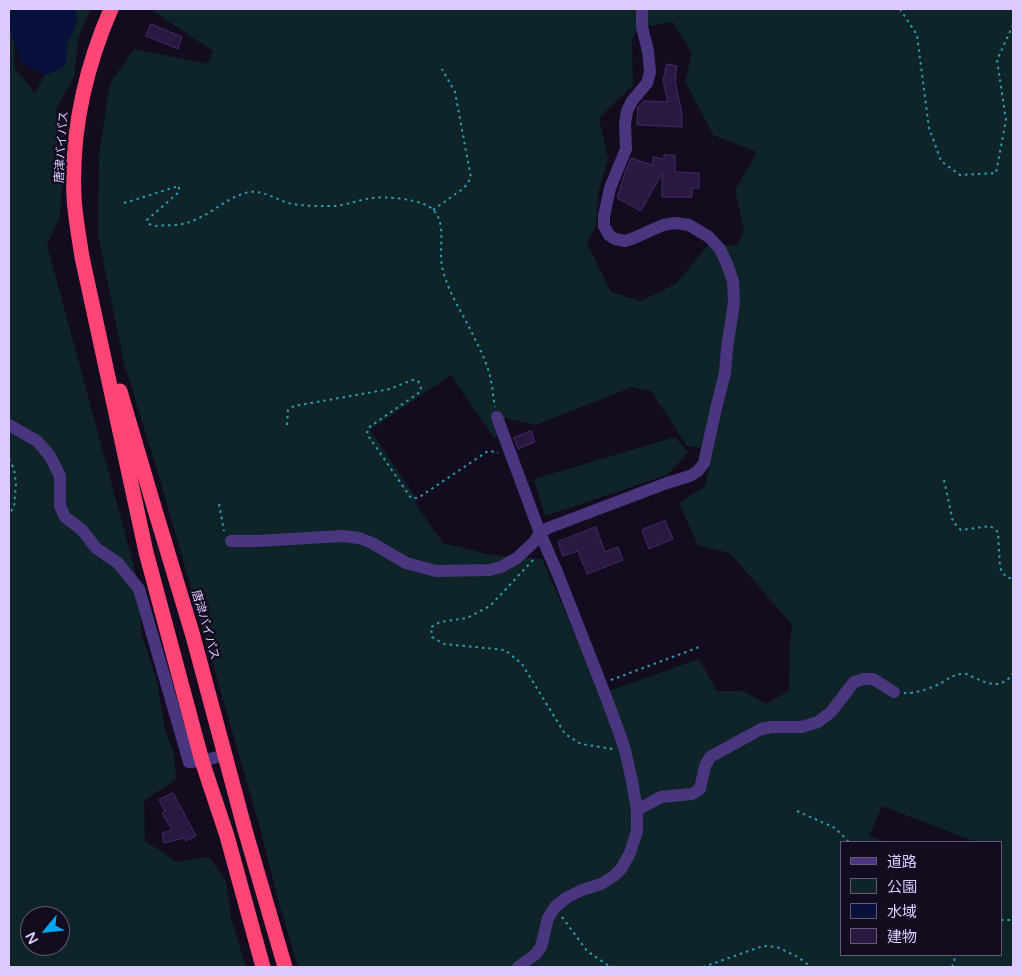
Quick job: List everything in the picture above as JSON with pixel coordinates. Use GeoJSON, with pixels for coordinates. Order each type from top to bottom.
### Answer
{"type":"FeatureCollection","features":[{"type":"Feature","properties":{"kind":"highway","name":"唐津バイパス"},"geometry":{"type":"LineString","coordinates":[[111,9],[90,63],[77,126],[74,161],[74,196],[77,227],[146,552],[202,761],[227,836],[263,967]]}},
{"type":"Feature","properties":{"kind":"highway","name":"唐津バイパス"},"geometry":{"type":"LineString","coordinates":[[90,292],[193,636],[245,830],[285,967]]}},
{"type":"Feature","properties":{"kind":"street"},"geometry":{"type":"LineString","coordinates":[[231,541],[343,536],[359,538],[372,543],[406,563],[436,571],[490,570],[501,567],[517,558],[548,528],[690,476],[698,471],[704,463],[725,373],[734,303],[728,264],[720,249],[709,238],[689,225],[675,223],[663,225],[625,241],[615,240],[609,235],[604,226],[604,216],[610,188],[626,149],[625,124],[627,111],[632,101],[647,83],[650,72],[648,51],[642,27],[642,9]]}},
{"type":"Feature","properties":{"kind":"street"},"geometry":{"type":"LineString","coordinates":[[497,417],[537,538],[557,572],[602,684],[625,750],[637,810],[637,831],[630,854],[621,869],[601,884],[574,894],[555,907],[548,918],[541,947],[536,954],[518,967]]}},
{"type":"Feature","properties":{"kind":"street"},"geometry":{"type":"LineString","coordinates":[[9,425],[37,441],[50,456],[60,476],[60,506],[65,517],[82,530],[96,548],[118,563],[139,589],[189,762],[225,755]]}},
{"type":"Feature","properties":{"kind":"street"},"geometry":{"type":"LineString","coordinates":[[637,810],[661,797],[692,794],[700,789],[705,766],[710,757],[760,730],[772,727],[802,727],[818,722],[831,712],[854,682],[873,679],[894,692]]}},
{"type":"Feature","properties":{"kind":"path"},"geometry":{"type":"LineString","coordinates":[[900,9],[916,35],[929,128],[941,161],[960,175],[996,174],[1006,120],[997,60],[1013,25]]}},
{"type":"Feature","properties":{"kind":"path"},"geometry":{"type":"LineString","coordinates":[[433,210],[464,188],[471,178],[456,92],[442,69]]}},
{"type":"Feature","properties":{"kind":"path"},"geometry":{"type":"LineString","coordinates":[[124,203],[180,186],[179,192],[148,220],[149,224],[155,226],[190,222],[205,216],[236,197],[251,192],[263,193],[293,204],[333,207],[372,198],[392,197],[425,205],[433,210],[438,217],[441,228],[442,265],[446,280],[454,301],[468,325],[483,358],[491,380],[497,417]]}},
{"type":"Feature","properties":{"kind":"path"},"geometry":{"type":"LineString","coordinates":[[287,425],[288,410],[294,406],[390,389],[412,380],[418,381],[421,387],[420,392],[368,428],[367,434],[410,498],[418,498],[488,450],[497,452],[501,458]]}},
{"type":"Feature","properties":{"kind":"path"},"geometry":{"type":"LineString","coordinates":[[9,459],[14,469],[16,484],[14,507],[9,514]]}},
{"type":"Feature","properties":{"kind":"path"},"geometry":{"type":"LineString","coordinates":[[944,480],[953,522],[961,530],[990,526],[998,532],[1000,568],[1006,577],[1013,579]]}},
{"type":"Feature","properties":{"kind":"path"},"geometry":{"type":"LineString","coordinates":[[219,504],[224,533],[231,541]]}},
{"type":"Feature","properties":{"kind":"path"},"geometry":{"type":"LineString","coordinates":[[537,538],[533,560],[490,606],[467,618],[436,624],[431,627],[432,637],[444,644],[505,650],[522,664],[565,734],[581,744],[625,750]]}},
{"type":"Feature","properties":{"kind":"path"},"geometry":{"type":"LineString","coordinates":[[602,684],[702,646]]}},
{"type":"Feature","properties":{"kind":"path"},"geometry":{"type":"LineString","coordinates":[[894,692],[911,694],[939,684],[954,675],[965,673],[987,683],[1000,684],[1009,679],[1013,673]]}},
{"type":"Feature","properties":{"kind":"path"},"geometry":{"type":"LineString","coordinates":[[797,811],[835,828],[848,841]]}},
{"type":"Feature","properties":{"kind":"path"},"geometry":{"type":"LineString","coordinates":[[555,907],[587,951],[609,966],[615,967]]}},
{"type":"Feature","properties":{"kind":"path"},"geometry":{"type":"LineString","coordinates":[[703,967],[763,946],[777,947],[798,957],[811,967]]}},
{"type":"Feature","properties":{"kind":"green space"},"geometry":{"type":"Polygon","coordinates":[[[73,9],[91,9],[78,39],[74,77],[55,111],[65,140],[60,216],[47,245],[135,570],[142,635],[157,681],[165,730],[174,754],[176,779],[144,801],[145,841],[177,862],[209,857],[226,881],[231,918],[246,967],[9,967],[9,419],[11,417],[9,417],[9,25],[14,41],[15,68],[35,93],[45,75],[61,69],[66,63],[67,44],[76,24],[77,13],[73,9]]]}},
{"type":"Feature","properties":{"kind":"green space"},"geometry":{"type":"Polygon","coordinates":[[[154,9],[1013,9],[1013,967],[298,967],[158,473],[124,363],[98,235],[99,154],[110,83],[134,49],[207,64],[213,51],[153,11],[154,9]],[[673,22],[637,28],[632,41],[633,85],[599,118],[608,160],[598,193],[596,226],[587,243],[611,292],[641,301],[676,284],[707,246],[737,245],[744,230],[735,190],[757,152],[713,135],[685,81],[692,54],[673,22]],[[451,375],[370,430],[414,495],[418,508],[443,543],[491,555],[542,559],[601,694],[699,659],[717,691],[743,691],[766,704],[789,691],[790,636],[793,626],[730,553],[698,545],[679,503],[705,486],[730,376],[700,448],[687,446],[651,391],[632,387],[536,425],[505,418],[495,439],[451,375]]]}},
{"type":"Feature","properties":{"kind":"green space"},"geometry":{"type":"Polygon","coordinates":[[[675,437],[688,453],[667,475],[545,516],[534,479],[675,437]]]}},
{"type":"Feature","properties":{"kind":"water"},"geometry":{"type":"Polygon","coordinates":[[[9,9],[73,9],[77,13],[76,24],[67,44],[66,63],[61,69],[45,75],[21,62],[9,25],[9,9]]]}},
{"type":"Feature","properties":{"kind":"building"},"geometry":{"type":"Polygon","coordinates":[[[151,24],[182,37],[178,49],[146,36],[151,24]]]}},
{"type":"Feature","properties":{"kind":"building"},"geometry":{"type":"Polygon","coordinates":[[[667,64],[677,66],[675,81],[682,114],[682,127],[637,125],[638,107],[644,101],[668,102],[663,81],[667,64]]]}},
{"type":"Feature","properties":{"kind":"building"},"geometry":{"type":"Polygon","coordinates":[[[664,155],[675,155],[675,172],[699,173],[699,188],[692,188],[692,197],[662,197],[662,173],[641,211],[617,198],[631,158],[652,165],[653,157],[664,159],[664,155]]]}},
{"type":"Feature","properties":{"kind":"building"},"geometry":{"type":"Polygon","coordinates":[[[531,431],[535,442],[518,449],[514,438],[531,431]]]}},
{"type":"Feature","properties":{"kind":"building"},"geometry":{"type":"Polygon","coordinates":[[[665,521],[673,539],[649,549],[642,530],[665,521]]]}},
{"type":"Feature","properties":{"kind":"building"},"geometry":{"type":"Polygon","coordinates":[[[596,527],[605,552],[618,547],[623,560],[587,574],[578,551],[563,556],[558,542],[596,527]]]}},
{"type":"Feature","properties":{"kind":"building"},"geometry":{"type":"Polygon","coordinates":[[[173,793],[196,836],[186,841],[184,838],[164,843],[162,833],[172,830],[162,813],[165,811],[159,800],[173,793]]]}}]}
